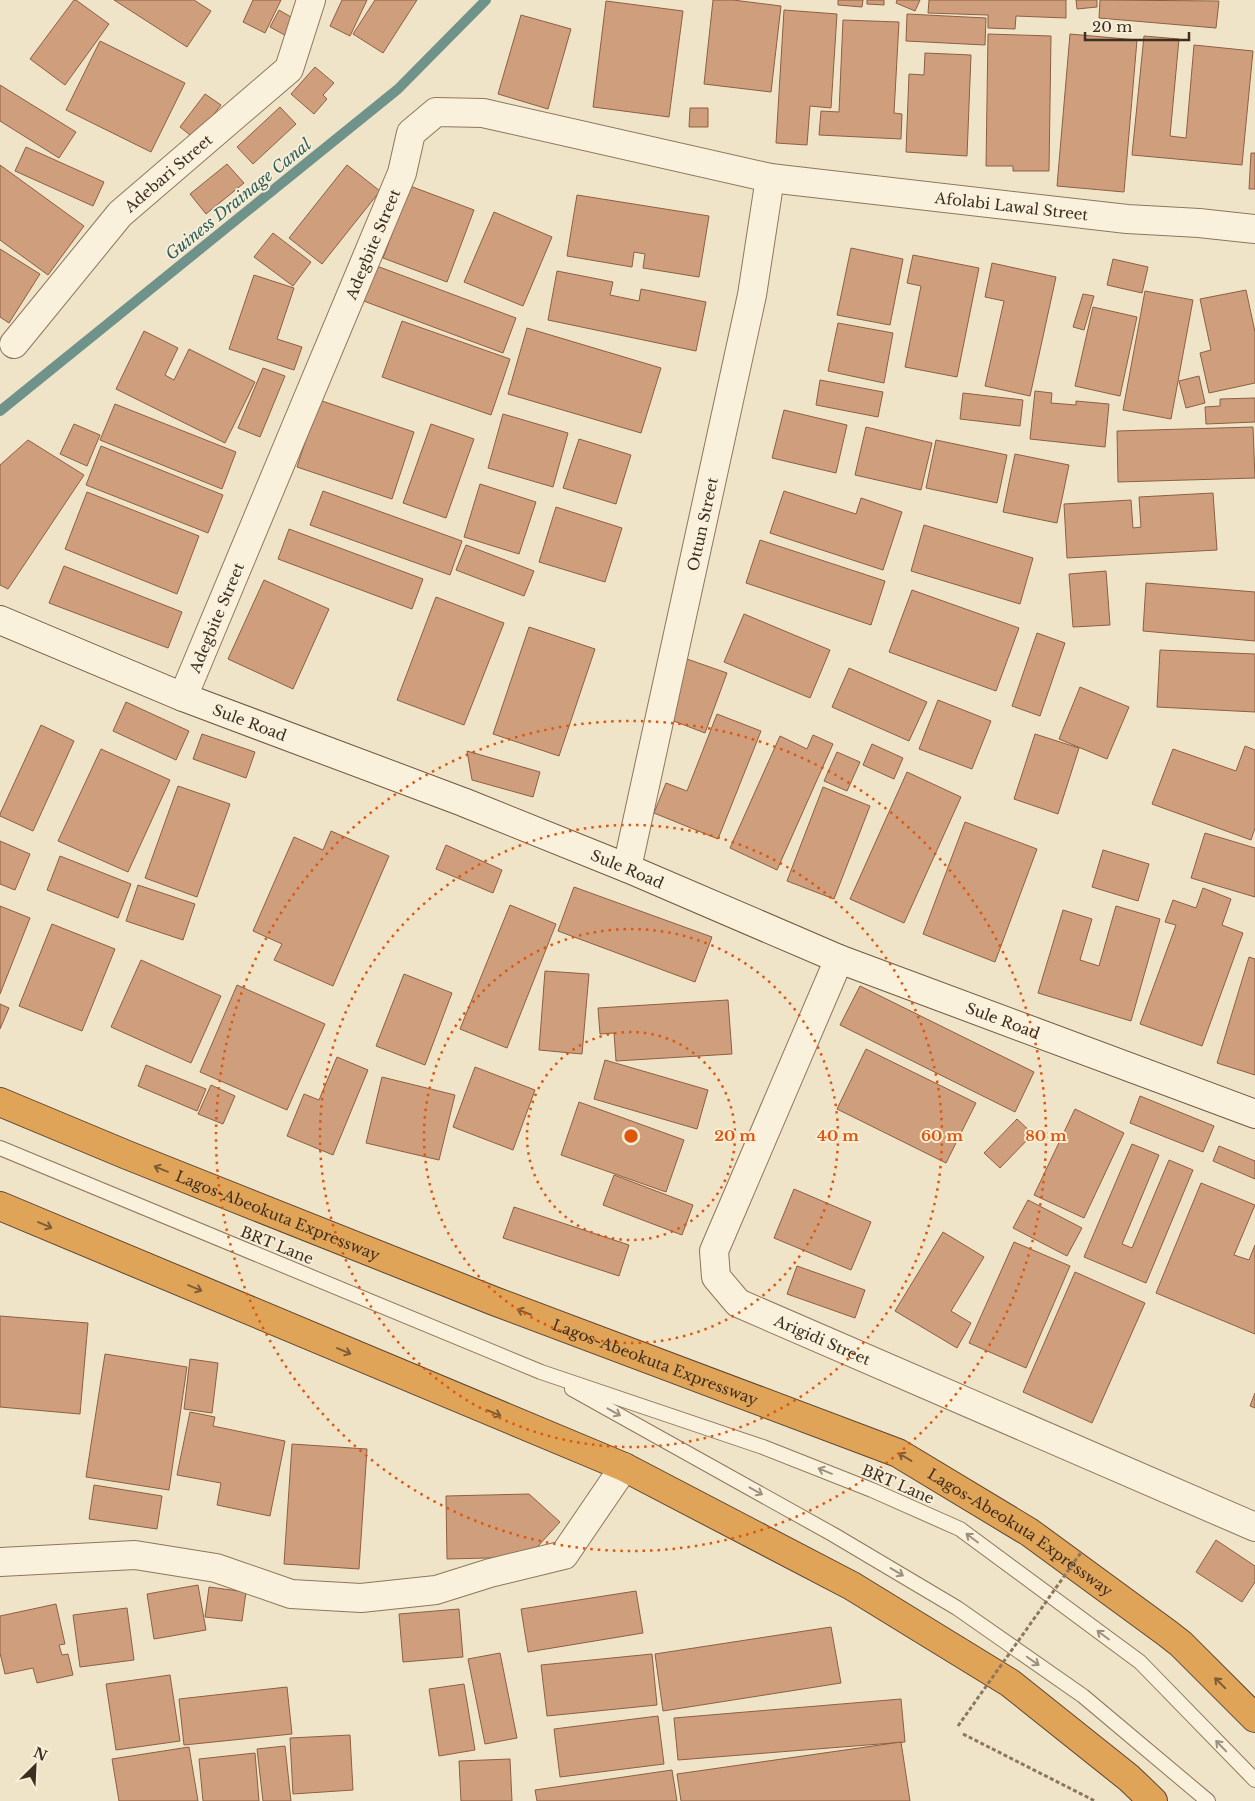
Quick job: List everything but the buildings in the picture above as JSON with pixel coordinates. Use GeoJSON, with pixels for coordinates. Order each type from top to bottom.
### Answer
{"type":"FeatureCollection","features":[{"type":"Feature","properties":{"kind":"highway","name":"Lagos-Abeokuta Expressway"},"geometry":{"type":"LineString","coordinates":[[0,1102],[127,1155],[494,1301],[898,1453],[1028,1532],[1167,1633],[1181,1644],[1255,1718]]}},
{"type":"Feature","properties":{"kind":"highway"},"geometry":{"type":"LineString","coordinates":[[0,1206],[624,1467],[852,1586],[1010,1683],[1129,1778],[1153,1801]]}},
{"type":"Feature","properties":{"kind":"street","name":"Adebari Street"},"geometry":{"type":"LineString","coordinates":[[14,344],[120,214],[289,69],[311,0]]}},
{"type":"Feature","properties":{"kind":"street","name":"Adegbite Street"},"geometry":{"type":"LineString","coordinates":[[183,697],[402,173],[410,133],[436,112],[483,113],[770,178]]}},
{"type":"Feature","properties":{"kind":"street","name":"Afolabi Lawal Street"},"geometry":{"type":"LineString","coordinates":[[770,178],[1127,219],[1199,223],[1255,229]]}},
{"type":"Feature","properties":{"kind":"street","name":"Ottun Street"},"geometry":{"type":"LineString","coordinates":[[627,868],[752,295],[770,178]]}},
{"type":"Feature","properties":{"kind":"street","name":"Sule Road"},"geometry":{"type":"LineString","coordinates":[[0,620],[183,697],[463,802],[627,868],[839,959],[1255,1114]]}},
{"type":"Feature","properties":{"kind":"street","name":"Arigidi Street"},"geometry":{"type":"LineString","coordinates":[[839,959],[714,1251],[716,1277],[738,1303],[1255,1527]]}},
{"type":"Feature","properties":{"kind":"street"},"geometry":{"type":"LineString","coordinates":[[0,1562],[135,1554],[216,1568],[291,1594],[361,1598],[436,1590],[490,1573],[564,1555],[624,1467]]}},
{"type":"Feature","properties":{"kind":"lane","name":"BRT Lane"},"geometry":{"type":"LineString","coordinates":[[0,1148],[541,1372],[763,1446],[872,1490],[960,1529],[1140,1662],[1255,1780]]}},
{"type":"Feature","properties":{"kind":"lane","name":"BRT Lane"},"geometry":{"type":"LineString","coordinates":[[541,1372],[834,1535],[957,1608],[1083,1696],[1208,1801]]}},
{"type":"Feature","properties":{"kind":"path"},"geometry":{"type":"LineString","coordinates":[[958,1726],[1082,1551]]}},
{"type":"Feature","properties":{"kind":"path"},"geometry":{"type":"LineString","coordinates":[[963,1734],[1095,1801]]}},
{"type":"Feature","properties":{"kind":"waterway","name":"Guiness Drainage Canal"},"geometry":{"type":"LineString","coordinates":[[0,411],[398,89],[486,0]]}}]}
